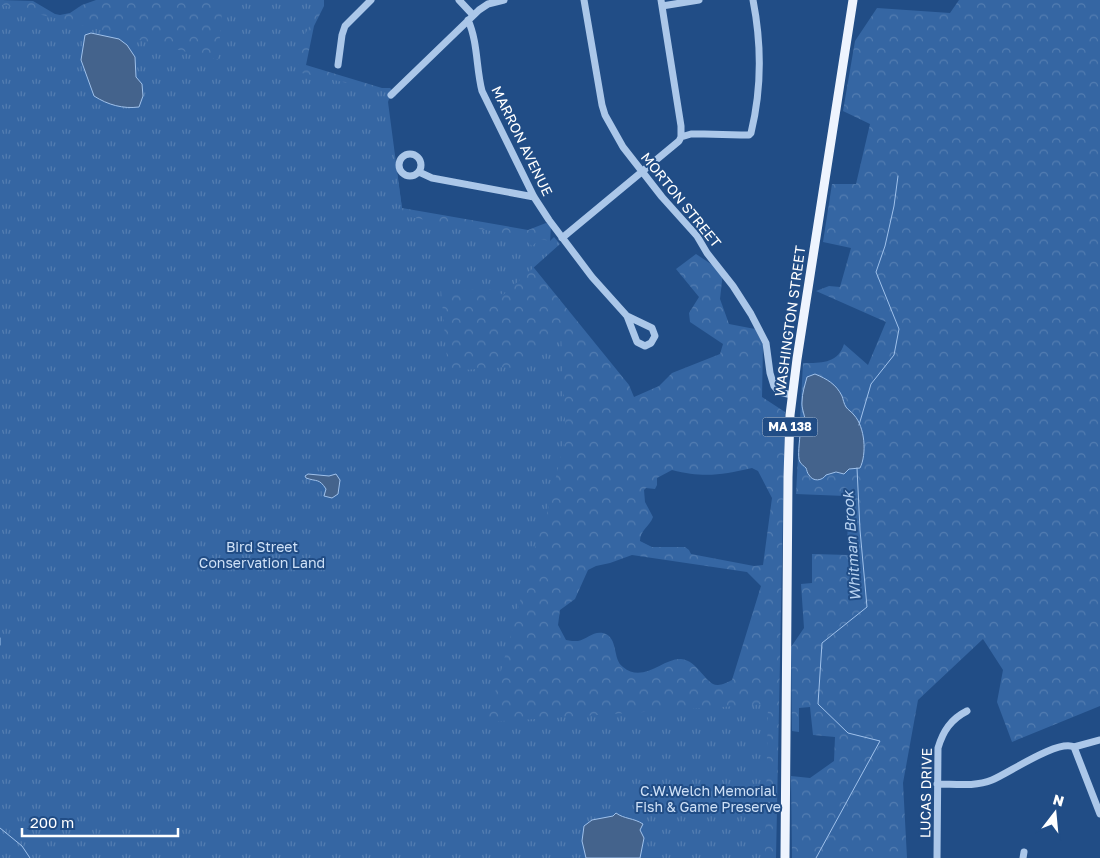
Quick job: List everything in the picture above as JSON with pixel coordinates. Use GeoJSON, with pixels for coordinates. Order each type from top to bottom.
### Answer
{"type":"FeatureCollection","features":[{"type":"Feature","properties":{"kind":"main road","name":"WASHINGTON STREET"},"geometry":{"type":"LineString","coordinates":[[784,858],[788,461],[792,394],[853,0]]}},
{"type":"Feature","properties":{"kind":"street"},"geometry":{"type":"LineString","coordinates":[[338,65],[345,26],[371,0]]}},
{"type":"Feature","properties":{"kind":"street"},"geometry":{"type":"LineString","coordinates":[[459,0],[471,18]]}},
{"type":"Feature","properties":{"kind":"street"},"geometry":{"type":"LineString","coordinates":[[391,95],[471,18],[488,4],[504,0]]}},
{"type":"Feature","properties":{"kind":"street","name":"MORTON STREET"},"geometry":{"type":"LineString","coordinates":[[584,0],[605,115],[616,137],[662,197],[697,236],[707,253],[743,300],[765,339],[774,386],[780,392],[792,394]]}},
{"type":"Feature","properties":{"kind":"street"},"geometry":{"type":"LineString","coordinates":[[681,137],[681,126],[662,3],[699,0]]}},
{"type":"Feature","properties":{"kind":"street"},"geometry":{"type":"LineString","coordinates":[[562,238],[681,137],[691,134],[749,135],[755,115],[760,57],[753,0]]}},
{"type":"Feature","properties":{"kind":"street","name":"MARRON AVENUE"},"geometry":{"type":"LineString","coordinates":[[471,18],[482,91],[534,197],[592,277],[627,316]]}},
{"type":"Feature","properties":{"kind":"street"},"geometry":{"type":"LineString","coordinates":[[419,172],[432,178],[534,197]]}},
{"type":"Feature","properties":{"kind":"street"},"geometry":{"type":"LineString","coordinates":[[627,316],[652,328],[655,336],[651,343],[642,346],[637,342],[627,316]]}},
{"type":"Feature","properties":{"kind":"street","name":"LUCAS DRIVE"},"geometry":{"type":"LineString","coordinates":[[938,858],[938,748],[943,733],[952,720],[967,711]]}},
{"type":"Feature","properties":{"kind":"street"},"geometry":{"type":"LineString","coordinates":[[938,784],[975,784],[986,782],[1036,757],[1067,745],[1074,748],[1100,740]]}},
{"type":"Feature","properties":{"kind":"street"},"geometry":{"type":"LineString","coordinates":[[1074,748],[1100,814]]}},
{"type":"Feature","properties":{"kind":"green space","name":"Bird Street Conservation Land"},"geometry":{"type":"Polygon","coordinates":[[[0,0],[33,1],[60,15],[70,13],[82,5],[96,0],[324,0],[324,6],[314,26],[306,65],[382,88],[390,88],[396,96],[386,97],[402,208],[528,230],[546,223],[551,225],[550,243],[526,258],[629,385],[634,397],[659,386],[672,373],[720,354],[723,344],[690,322],[689,313],[699,297],[676,269],[696,254],[723,272],[720,299],[729,324],[755,329],[763,345],[762,397],[785,412],[776,858],[0,858],[0,0]],[[752,468],[712,475],[672,470],[657,478],[655,489],[646,488],[644,490],[645,502],[653,517],[643,531],[640,541],[652,547],[685,547],[691,554],[754,566],[763,565],[772,498],[758,471],[752,468]],[[632,555],[588,570],[575,599],[560,610],[558,625],[566,640],[578,641],[593,634],[603,633],[611,639],[617,659],[623,667],[630,671],[645,672],[667,662],[681,659],[687,660],[714,684],[718,685],[732,680],[761,586],[747,572],[632,555]]]}},
{"type":"Feature","properties":{"kind":"green space","name":"Bird Street Conservation Land"},"geometry":{"type":"Polygon","coordinates":[[[0,0],[4,0],[3,5],[218,60],[223,0],[322,0],[304,36],[297,72],[384,91],[390,88],[396,96],[389,99],[388,102],[403,216],[521,236],[532,246],[540,239],[550,241],[554,237],[560,244],[503,295],[494,289],[441,290],[448,371],[507,367],[508,379],[561,334],[566,435],[547,514],[534,550],[487,722],[768,704],[765,858],[0,858],[0,0]]]}},
{"type":"Feature","properties":{"kind":"green space"},"geometry":{"type":"Polygon","coordinates":[[[959,0],[1100,0],[1100,706],[1012,742],[997,702],[1003,670],[983,639],[918,700],[903,783],[907,858],[792,858],[791,776],[810,778],[834,761],[835,737],[813,735],[810,707],[799,708],[799,732],[792,731],[791,647],[804,628],[801,584],[812,583],[812,554],[849,555],[845,496],[796,494],[803,363],[822,362],[833,359],[841,351],[844,344],[868,365],[886,322],[816,291],[829,286],[840,287],[851,248],[823,242],[832,184],[856,184],[870,124],[843,111],[855,41],[877,8],[950,13],[959,0]],[[841,395],[802,405],[805,423],[800,433],[799,455],[809,475],[844,474],[855,416],[846,408],[841,395]]]}},
{"type":"Feature","properties":{"kind":"shaded area"},"geometry":{"type":"Polygon","coordinates":[[[91,33],[119,39],[127,45],[135,57],[136,77],[142,84],[143,96],[139,107],[116,106],[94,96],[81,60],[85,35],[91,33]]]}},
{"type":"Feature","properties":{"kind":"shaded area"},"geometry":{"type":"Polygon","coordinates":[[[815,374],[831,382],[840,392],[846,407],[861,426],[864,441],[864,456],[860,468],[849,469],[844,474],[836,472],[818,480],[811,477],[800,462],[799,456],[800,433],[805,425],[802,406],[803,392],[807,377],[815,374]]]}},
{"type":"Feature","properties":{"kind":"shaded area"},"geometry":{"type":"Polygon","coordinates":[[[308,474],[329,476],[336,474],[340,480],[338,494],[332,498],[324,496],[326,489],[324,486],[317,481],[306,478],[305,476],[308,474]]]}},
{"type":"Feature","properties":{"kind":"shaded area"},"geometry":{"type":"Polygon","coordinates":[[[616,813],[643,824],[640,830],[644,838],[640,858],[586,858],[582,841],[584,826],[592,820],[613,816],[616,813]]]}},
{"type":"Feature","properties":{"kind":"waterway","name":"Whitman Brook"},"geometry":{"type":"LineString","coordinates":[[859,425],[871,384],[894,355],[899,329],[876,272],[885,246],[894,206],[898,176]]}},
{"type":"Feature","properties":{"kind":"waterway","name":"Whitman Brook"},"geometry":{"type":"LineString","coordinates":[[816,858],[880,741],[848,733],[818,704],[822,643],[867,607],[857,468]]}},
{"type":"Feature","properties":{"kind":"waterway"},"geometry":{"type":"LineString","coordinates":[[0,638],[0,645]]}},
{"type":"Feature","properties":{"kind":"waterway"},"geometry":{"type":"LineString","coordinates":[[0,828],[22,846],[30,858]]}},
{"type":"Feature","properties":{"kind":"park label","name":"C.W.Welch Memorial Fish & Game Preserve"},"geometry":{"type":"Point","coordinates":[708,800]}}]}
